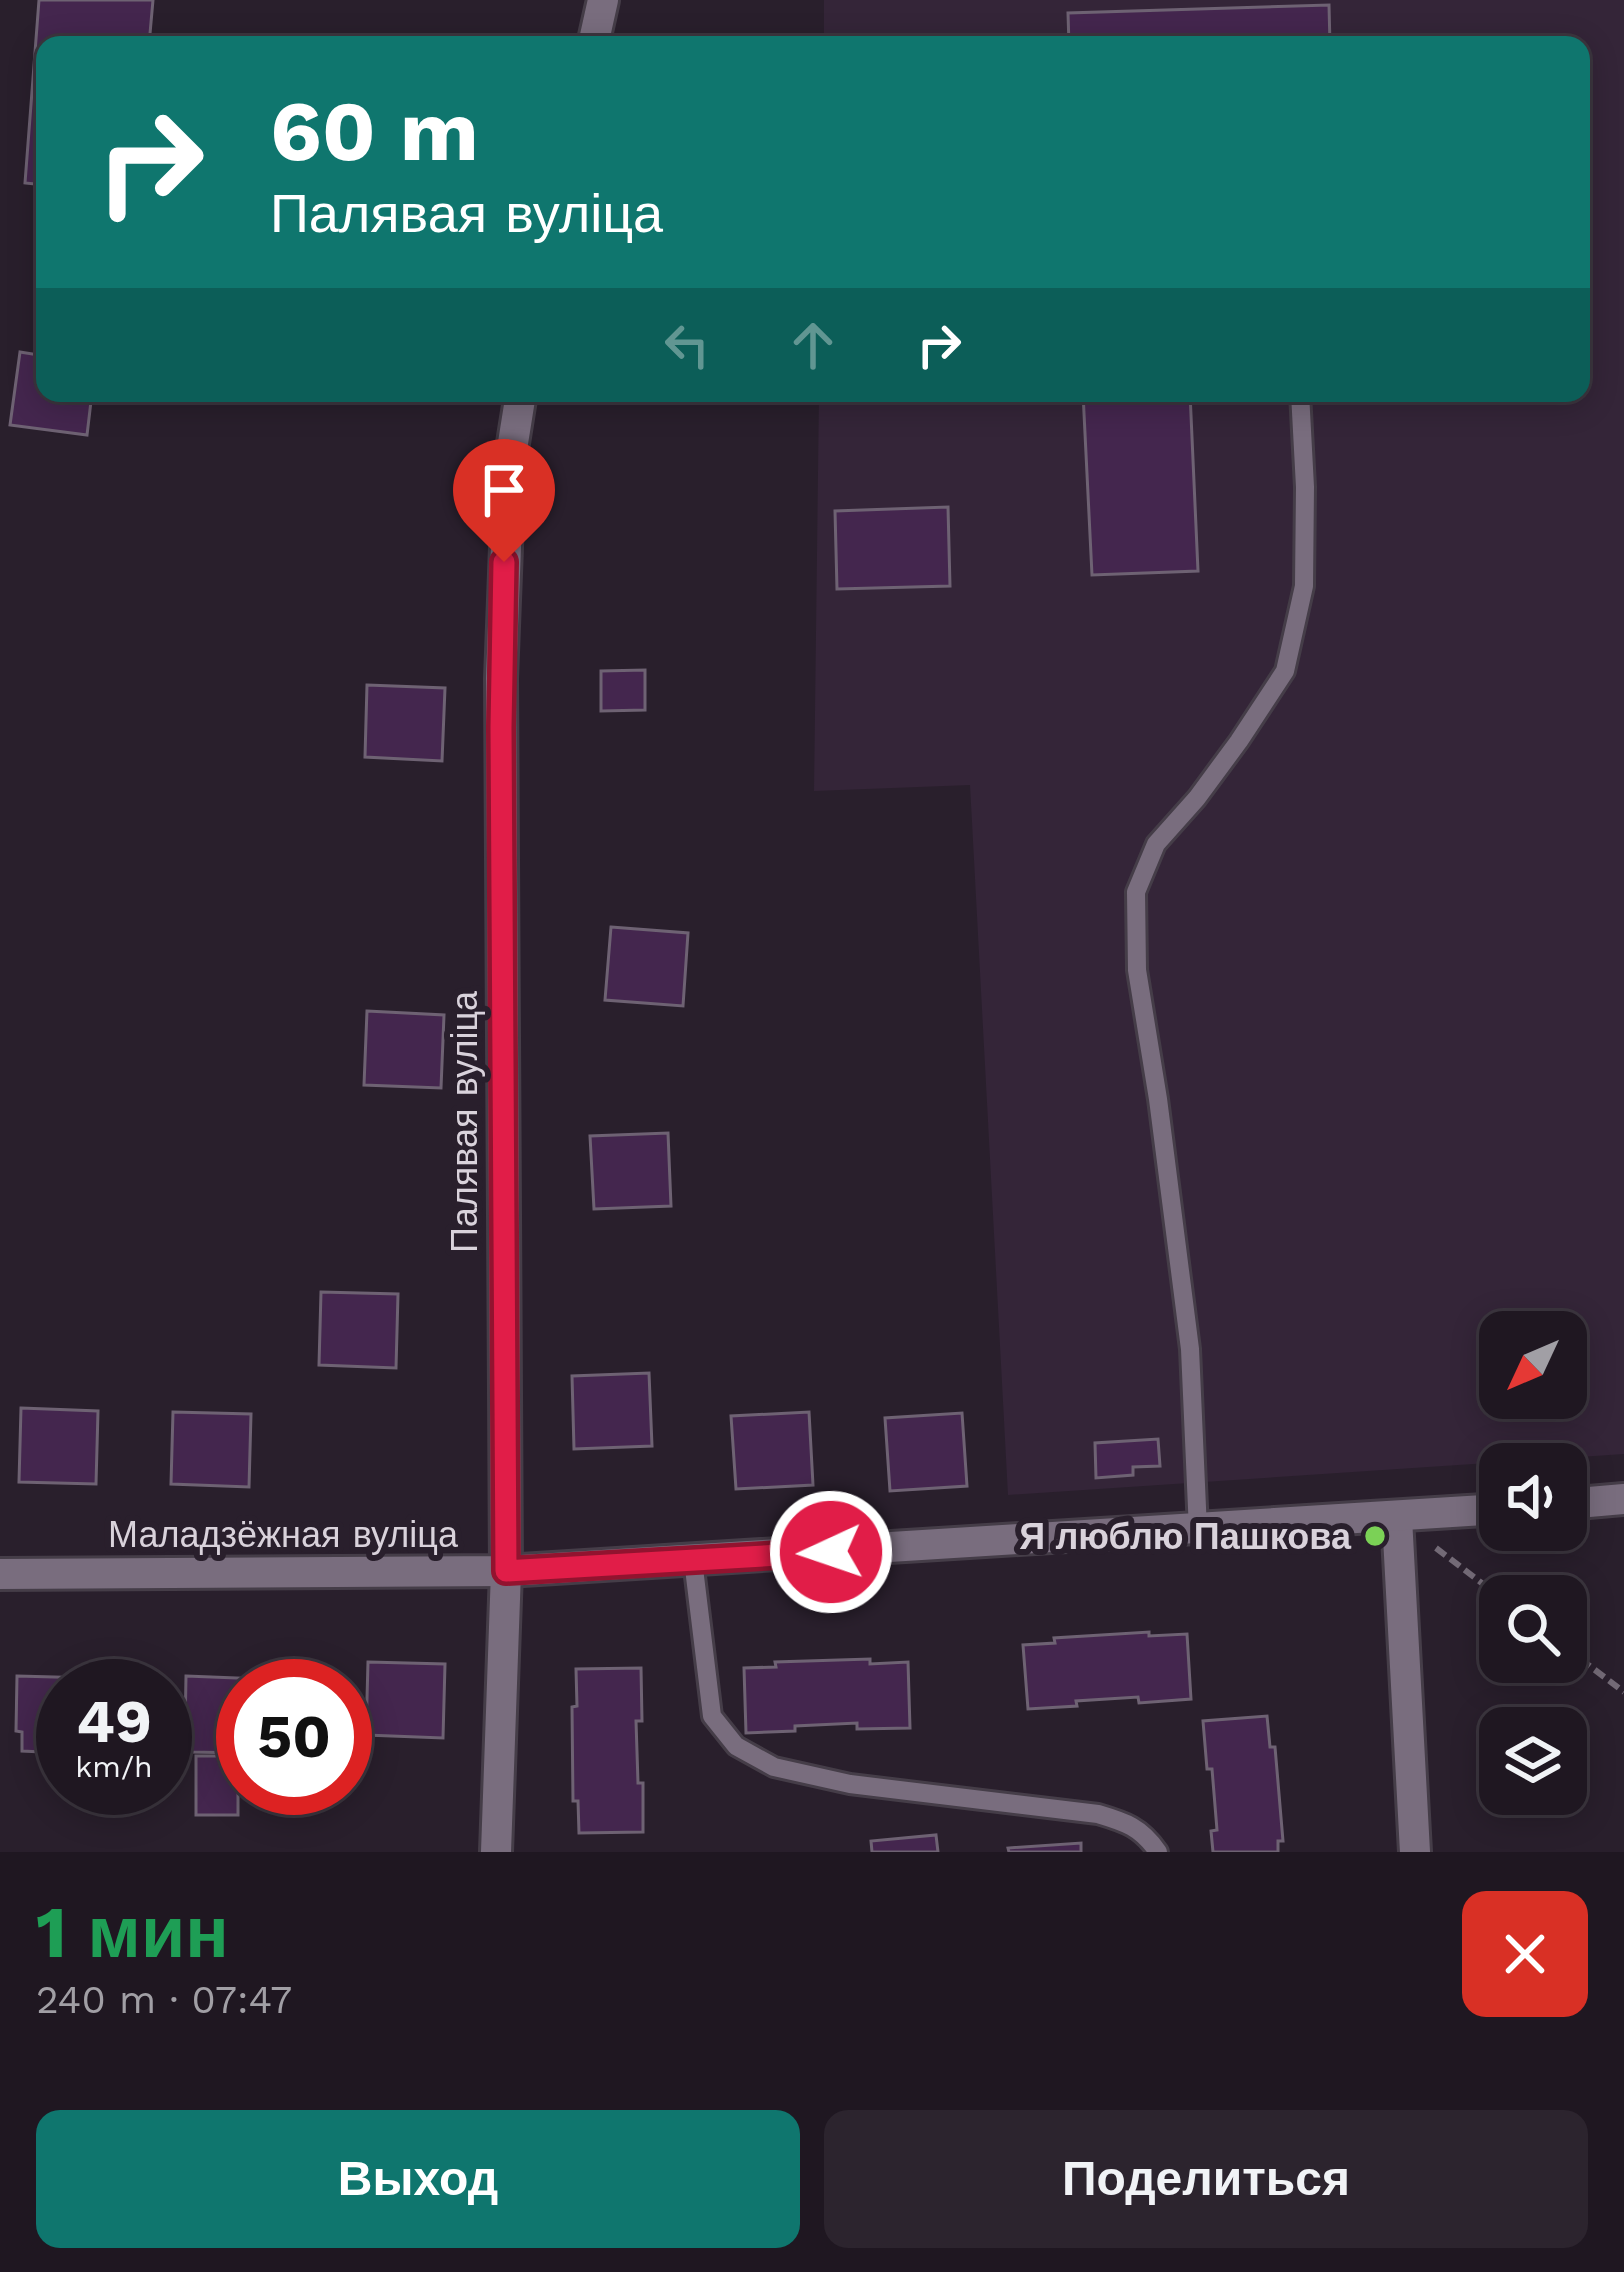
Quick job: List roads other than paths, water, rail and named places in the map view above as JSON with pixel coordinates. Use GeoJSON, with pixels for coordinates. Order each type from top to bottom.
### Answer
{"type":"FeatureCollection","features":[{"type":"Feature","properties":{"kind":"main road"},"geometry":{"type":"LineString","coordinates":[[595,36],[603,0]]}},
{"type":"Feature","properties":{"kind":"main road","name":"Палявая вуліца"},"geometry":{"type":"LineString","coordinates":[[496,1852],[506,1571],[501,680],[509,468],[520,402]]}},
{"type":"Feature","properties":{"kind":"main road"},"geometry":{"type":"LineString","coordinates":[[1587,1502],[1624,1499]]}},
{"type":"Feature","properties":{"kind":"main road","name":"Маладзёжная вуліца"},"geometry":{"type":"LineString","coordinates":[[0,1574],[506,1571],[1479,1511]]}},
{"type":"Feature","properties":{"kind":"main road"},"geometry":{"type":"LineString","coordinates":[[1397,1518],[1415,1852]]}},
{"type":"Feature","properties":{"kind":"lane"},"geometry":{"type":"LineString","coordinates":[[1198,1530],[1190,1349],[1137,970],[1136,892],[1156,844],[1197,798],[1285,671],[1304,586],[1300,402]]}},
{"type":"Feature","properties":{"kind":"lane"},"geometry":{"type":"LineString","coordinates":[[693,1560],[712,1716],[736,1746],[774,1767],[850,1784],[1098,1814],[1128,1822],[1158,1852]]}},
{"type":"Feature","properties":{"kind":"place","name":"Я люблю Пашкова"},"geometry":{"type":"Point","coordinates":[1375,1536]}}]}
